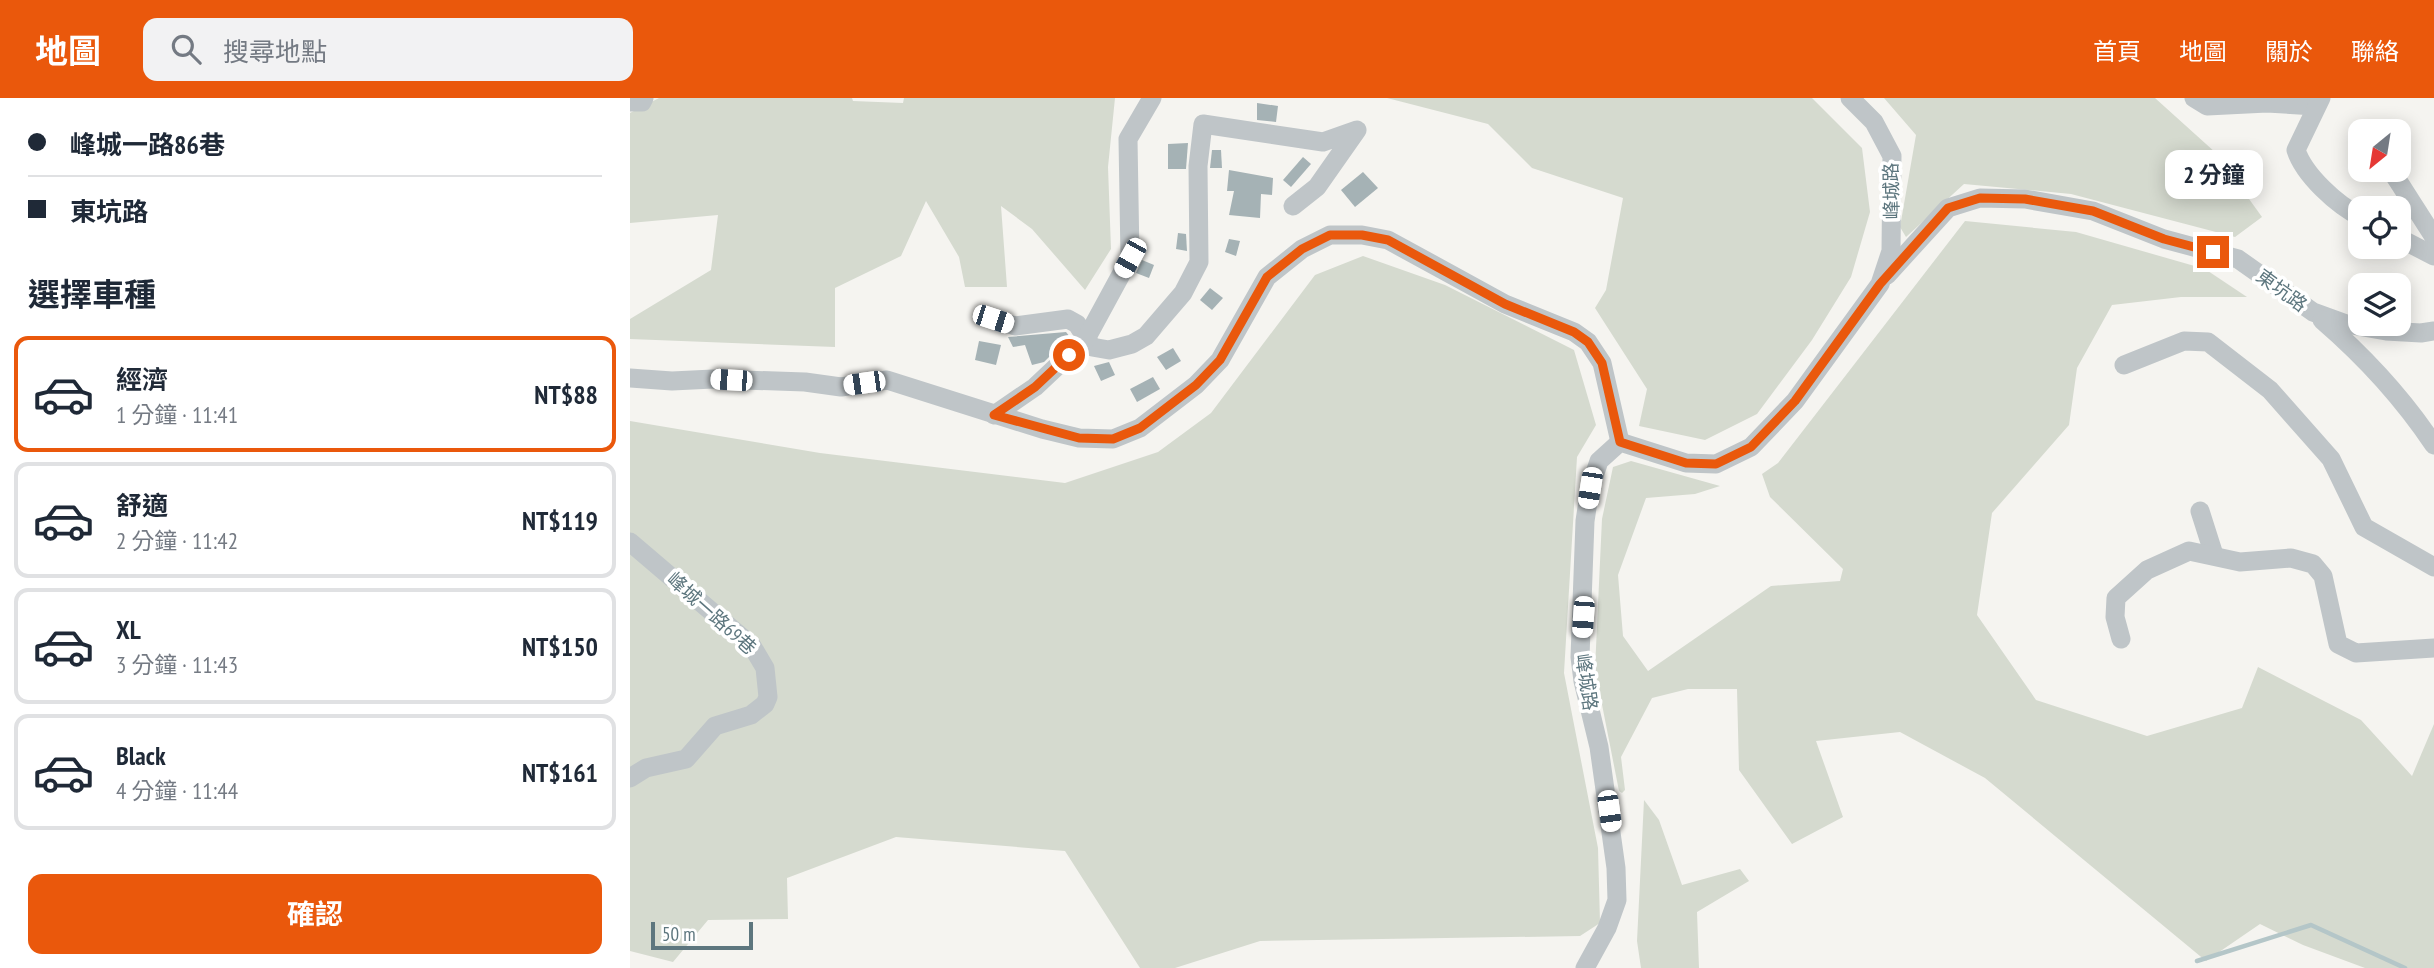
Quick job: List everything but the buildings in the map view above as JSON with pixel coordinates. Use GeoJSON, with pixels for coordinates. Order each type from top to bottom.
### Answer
{"type":"FeatureCollection","features":[{"type":"Feature","properties":{"kind":"street"},"geometry":{"type":"LineString","coordinates":[[630,102],[642,102],[644,98]]}},
{"type":"Feature","properties":{"kind":"street"},"geometry":{"type":"LineString","coordinates":[[994,415],[1035,387],[1086,339],[1130,258],[1128,139],[1153,98]]}},
{"type":"Feature","properties":{"kind":"street","name":"峰城路"},"geometry":{"type":"LineString","coordinates":[[1585,968],[1607,928],[1617,900],[1616,868],[1599,747],[1580,657],[1585,521],[1590,488],[1599,461],[1620,442],[1686,463],[1716,464],[1751,447],[1795,401],[1880,284],[1891,251],[1892,156],[1874,122],[1850,98]]}},
{"type":"Feature","properties":{"kind":"street"},"geometry":{"type":"LineString","coordinates":[[2194,98],[2207,106],[2318,102],[2296,150],[2300,161],[2348,209]]}},
{"type":"Feature","properties":{"kind":"street"},"geometry":{"type":"LineString","coordinates":[[993,319],[1015,326],[1068,319],[1077,324],[1092,347],[1109,351],[1132,344],[1146,336],[1183,293],[1199,262],[1198,166],[1203,124],[1323,142],[1357,130],[1317,187],[1293,206]]}},
{"type":"Feature","properties":{"kind":"street"},"geometry":{"type":"LineString","coordinates":[[2399,182],[2434,237]]}},
{"type":"Feature","properties":{"kind":"street","name":"東坑路"},"geometry":{"type":"LineString","coordinates":[[1880,284],[1948,208],[1980,198],[2025,199],[2093,211],[2164,239],[2238,259],[2313,312],[2346,324],[2386,331],[2434,331]]}},
{"type":"Feature","properties":{"kind":"street"},"geometry":{"type":"LineString","coordinates":[[630,377],[672,382],[713,379],[805,382],[841,387],[887,380],[994,415],[1079,438],[1113,439],[1140,428],[1196,385],[1220,360],[1267,277],[1302,249],[1330,235],[1362,235],[1388,240],[1505,304],[1574,332],[1588,342],[1602,363],[1620,442]]}},
{"type":"Feature","properties":{"kind":"street"},"geometry":{"type":"LineString","coordinates":[[2411,244],[2434,256]]}},
{"type":"Feature","properties":{"kind":"street"},"geometry":{"type":"LineString","coordinates":[[2313,312],[2363,355],[2406,403],[2434,445]]}},
{"type":"Feature","properties":{"kind":"street"},"geometry":{"type":"LineString","coordinates":[[2124,365],[2184,341],[2207,342],[2270,390],[2331,459],[2364,527],[2434,567]]}},
{"type":"Feature","properties":{"kind":"street"},"geometry":{"type":"LineString","coordinates":[[2200,512],[2214,555]]}},
{"type":"Feature","properties":{"kind":"street","name":"峰城一路69巷"},"geometry":{"type":"LineString","coordinates":[[630,542],[752,646],[765,668],[768,697],[759,711],[715,726],[687,760],[640,770],[630,778]]}},
{"type":"Feature","properties":{"kind":"street"},"geometry":{"type":"LineString","coordinates":[[2121,639],[2115,617],[2116,598],[2147,570],[2189,551],[2240,562],[2291,558],[2312,564],[2323,576],[2338,643],[2356,653],[2434,649]]}},
{"type":"Feature","properties":{"kind":"shaded area"},"geometry":{"type":"Polygon","coordinates":[[[659,98],[852,98],[853,101],[903,103],[904,98],[1115,98],[1108,167],[1111,249],[1085,290],[1032,229],[1001,206],[1007,287],[965,287],[959,257],[926,201],[901,256],[835,288],[835,347],[630,339],[630,319],[711,270],[718,215],[630,223],[630,113],[659,98]]]}},
{"type":"Feature","properties":{"kind":"shaded area"},"geometry":{"type":"Polygon","coordinates":[[[1387,98],[1812,98],[1862,148],[1870,212],[1851,277],[1812,340],[1757,414],[1705,440],[1639,426],[1647,389],[1595,308],[1606,290],[1623,198],[1532,168],[1488,124],[1387,98]]]}},
{"type":"Feature","properties":{"kind":"shaded area"},"geometry":{"type":"Polygon","coordinates":[[[1884,98],[2155,98],[2216,153],[2262,217],[2235,237],[2071,194],[1964,184],[1906,237],[1900,227],[1916,135],[1884,98]]]}},
{"type":"Feature","properties":{"kind":"shaded area"},"geometry":{"type":"Polygon","coordinates":[[[1965,221],[2076,232],[2205,269],[2247,297],[2181,297],[2112,305],[2077,368],[2069,425],[1992,513],[1977,615],[2036,700],[2147,736],[2242,708],[2258,667],[2361,720],[2412,776],[2434,724],[2434,968],[2365,968],[2303,945],[2260,924],[2206,961],[1985,778],[1900,732],[1816,741],[1843,817],[1792,844],[1739,770],[1737,689],[1688,689],[1652,698],[1621,757],[1625,790],[1622,793],[1619,791],[1595,669],[1602,519],[1613,467],[1631,461],[1720,486],[1695,494],[1646,498],[1618,575],[1623,636],[1648,671],[1771,586],[1840,581],[1843,569],[1770,497],[1762,474],[1778,463],[1965,221]]]}},
{"type":"Feature","properties":{"kind":"shaded area"},"geometry":{"type":"Polygon","coordinates":[[[1363,256],[1445,285],[1574,350],[1596,425],[1577,457],[1564,673],[1598,848],[1600,923],[1580,936],[1260,941],[1175,968],[1140,968],[1065,851],[896,837],[787,878],[788,919],[708,920],[673,962],[630,951],[630,421],[820,453],[1065,483],[1158,452],[1211,413],[1315,275],[1363,256]]]}},
{"type":"Feature","properties":{"kind":"shaded area"},"geometry":{"type":"Polygon","coordinates":[[[1644,800],[1659,820],[1682,885],[1740,869],[1749,881],[1697,912],[1699,968],[1641,968],[1637,941],[1644,800]]]}},
{"type":"Feature","properties":{"kind":"waterway"},"geometry":{"type":"LineString","coordinates":[[2197,961],[2311,925],[2405,968]]}},
{"type":"Feature","properties":{"kind":"route"},"geometry":{"type":"LineString","coordinates":[[1069,355],[1035,387],[994,415],[1079,438],[1113,439],[1140,428],[1196,385],[1220,360],[1267,277],[1302,249],[1330,235],[1362,235],[1388,240],[1505,304],[1574,332],[1588,342],[1602,363],[1620,442],[1686,463],[1716,464],[1751,447],[1795,401],[1880,284],[1921,235],[1948,208],[1980,198],[2025,199],[2093,211],[2164,239],[2213,252]]}}]}
